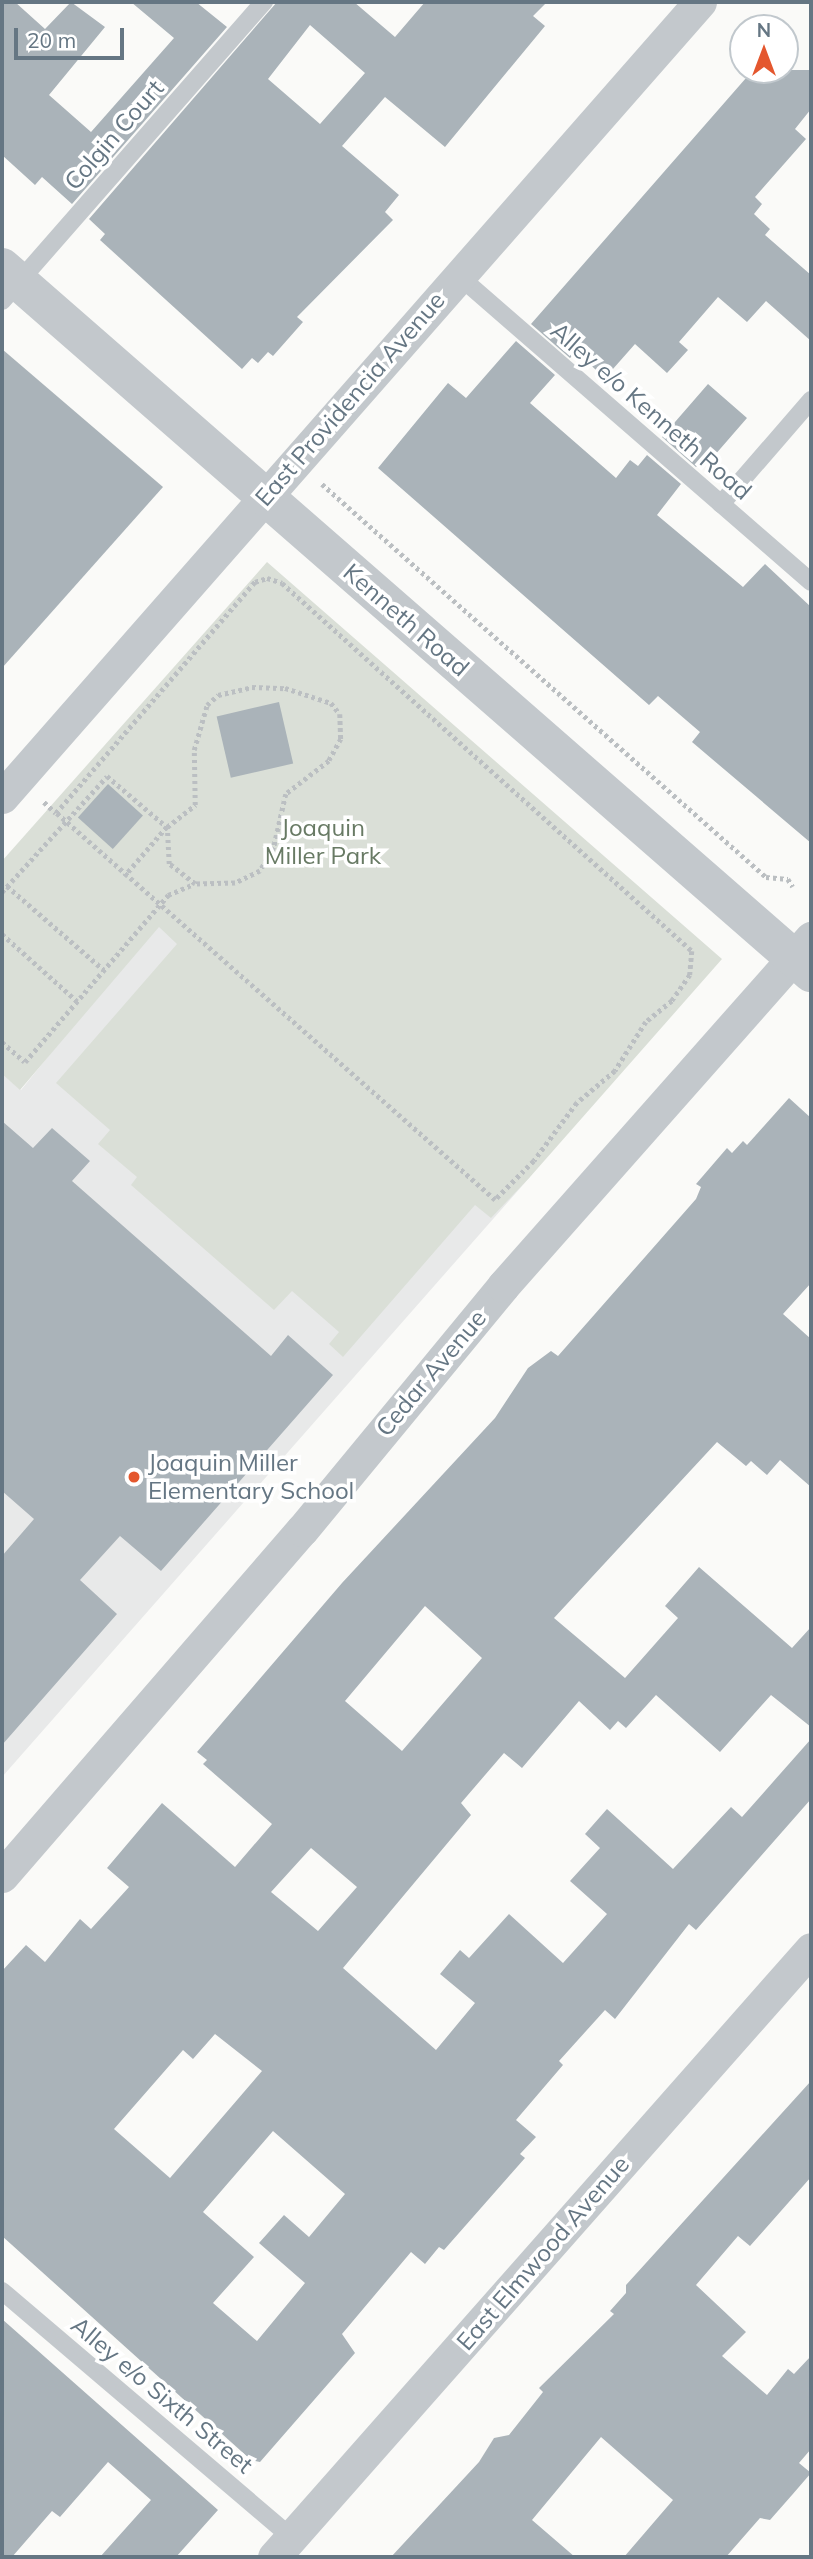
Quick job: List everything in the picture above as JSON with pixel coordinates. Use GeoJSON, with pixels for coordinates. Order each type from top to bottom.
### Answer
{"type":"FeatureCollection","features":[{"type":"Feature","properties":{"kind":"street","name":"East Providencia Avenue"},"geometry":{"type":"LineString","coordinates":[[2,797],[700,2]]}},
{"type":"Feature","properties":{"kind":"street","name":"Kenneth Road"},"geometry":{"type":"LineString","coordinates":[[7,283],[264,496],[805,956]]}},
{"type":"Feature","properties":{"kind":"street","name":"Cedar Avenue"},"geometry":{"type":"LineString","coordinates":[[2,1876],[302,1530],[503,1286],[805,956]]}},
{"type":"Feature","properties":{"kind":"street","name":"East Elmwood Avenue"},"geometry":{"type":"LineString","coordinates":[[283,2547],[811,1949]]}},
{"type":"Feature","properties":{"kind":"lane","name":"Colgin Court"},"geometry":{"type":"LineString","coordinates":[[7,283],[264,2]]}},
{"type":"Feature","properties":{"kind":"lane","name":"Alley e/o Kenneth Road"},"geometry":{"type":"LineString","coordinates":[[459,276],[811,582]]}},
{"type":"Feature","properties":{"kind":"lane"},"geometry":{"type":"LineString","coordinates":[[721,504],[811,400]]}},
{"type":"Feature","properties":{"kind":"lane","name":"Alley e/o Sixth Street"},"geometry":{"type":"LineString","coordinates":[[2,2291],[283,2547]]}},
{"type":"Feature","properties":{"kind":"path"},"geometry":{"type":"LineString","coordinates":[[318,481],[766,877],[788,879],[793,887]]}},
{"type":"Feature","properties":{"kind":"path"},"geometry":{"type":"LineString","coordinates":[[273,579],[685,942],[693,964],[672,1001],[646,1021],[615,1072],[577,1103],[534,1161],[495,1200],[125,876],[56,813],[255,582],[273,579]]}},
{"type":"Feature","properties":{"kind":"path"},"geometry":{"type":"LineString","coordinates":[[2,1042],[24,1062],[159,906],[178,888],[195,884],[234,883],[269,860],[280,804],[299,780],[337,751],[340,714],[320,697],[285,688],[252,687],[218,695],[196,733],[195,805],[167,827],[125,876]]}},
{"type":"Feature","properties":{"kind":"path"},"geometry":{"type":"LineString","coordinates":[[2,892],[64,820],[107,776],[167,827],[170,864],[195,884]]}},
{"type":"Feature","properties":{"kind":"path"},"geometry":{"type":"LineString","coordinates":[[7,886],[104,970]]}},
{"type":"Feature","properties":{"kind":"path"},"geometry":{"type":"LineString","coordinates":[[2,934],[77,1001]]}},
{"type":"Feature","properties":{"kind":"shaded area","name":"Joaquin Miller Elementary School"},"geometry":{"type":"Polygon","coordinates":[[[158,921],[530,1177],[2,1777],[2,1074],[21,1090],[158,921]]]}},
{"type":"Feature","properties":{"kind":"green space","name":"Joaquin Miller Park"},"geometry":{"type":"Polygon","coordinates":[[[267,562],[722,959],[491,1218],[475,1205],[343,1357],[329,1344],[339,1332],[292,1291],[274,1310],[131,1185],[137,1177],[98,1144],[110,1130],[56,1083],[177,944],[159,927],[20,1090],[2,1074],[2,861],[267,562]]]}},
{"type":"Feature","properties":{"kind":"building"},"geometry":{"type":"Polygon","coordinates":[[[2,2],[15,2],[45,29],[71,2],[105,27],[49,95],[91,132],[174,38],[131,2],[196,2],[227,27],[72,204],[42,177],[35,185],[2,155],[2,2]]]}},
{"type":"Feature","properties":{"kind":"building"},"geometry":{"type":"Polygon","coordinates":[[[277,2],[354,2],[395,37],[425,2],[547,2],[533,16],[545,26],[445,147],[385,97],[342,146],[399,195],[385,212],[393,220],[297,317],[303,322],[273,356],[268,352],[258,363],[252,358],[242,369],[100,240],[105,234],[89,219],[277,2]],[[310,25],[268,79],[320,124],[365,73],[310,25]]]}},
{"type":"Feature","properties":{"kind":"building"},"geometry":{"type":"Polygon","coordinates":[[[799,70],[811,70],[811,109],[795,129],[806,139],[755,197],[762,204],[754,214],[770,229],[765,235],[811,275],[811,341],[766,301],[747,322],[718,297],[679,342],[688,350],[667,373],[635,344],[605,378],[576,352],[570,358],[531,324],[741,84],[799,84],[799,70]]]}},
{"type":"Feature","properties":{"kind":"building"},"geometry":{"type":"Polygon","coordinates":[[[516,341],[555,375],[530,403],[616,478],[630,460],[638,466],[647,455],[681,484],[657,515],[743,587],[765,564],[811,607],[811,843],[692,742],[700,732],[658,696],[649,705],[378,468],[448,383],[466,398],[516,341]]]}},
{"type":"Feature","properties":{"kind":"building"},"geometry":{"type":"Polygon","coordinates":[[[2,349],[163,487],[2,668],[2,349]]]}},
{"type":"Feature","properties":{"kind":"building"},"geometry":{"type":"Polygon","coordinates":[[[708,384],[747,418],[714,456],[711,453],[696,467],[662,437],[708,384]]]}},
{"type":"Feature","properties":{"kind":"building"},"geometry":{"type":"Polygon","coordinates":[[[279,702],[293,763],[231,778],[217,716],[279,702]]]}},
{"type":"Feature","properties":{"kind":"building"},"geometry":{"type":"Polygon","coordinates":[[[108,784],[143,815],[113,849],[78,817],[108,784]]]}},
{"type":"Feature","properties":{"kind":"building"},"geometry":{"type":"Polygon","coordinates":[[[789,1098],[811,1118],[811,1283],[783,1314],[811,1339],[811,1487],[780,1460],[767,1475],[751,1461],[746,1466],[717,1442],[554,1618],[625,1678],[678,1618],[665,1606],[699,1567],[792,1648],[811,1627],[811,1727],[771,1695],[720,1752],[656,1695],[626,1728],[618,1721],[610,1730],[579,1701],[522,1768],[504,1753],[461,1803],[471,1815],[343,1968],[436,2050],[475,2003],[440,1974],[460,1950],[469,1958],[509,1914],[563,1963],[607,1914],[570,1881],[600,1848],[585,1834],[607,1809],[673,1869],[731,1807],[742,1817],[811,1739],[811,1799],[696,1930],[689,1924],[615,2019],[605,2010],[559,2061],[563,2065],[516,2120],[536,2137],[520,2154],[525,2158],[444,2250],[439,2247],[425,2264],[411,2252],[342,2334],[355,2353],[260,2462],[251,2460],[2,2236],[2,1971],[26,1945],[45,1962],[80,1919],[91,1929],[129,1887],[107,1868],[162,1803],[235,1867],[272,1824],[203,1764],[207,1760],[197,1752],[342,1583],[495,1418],[528,1368],[551,1351],[558,1356],[696,1199],[701,1187],[696,1184],[727,1148],[732,1153],[743,1141],[747,1145],[789,1098]],[[425,1606],[345,1701],[402,1751],[482,1658],[425,1606]],[[311,1848],[271,1892],[318,1931],[357,1887],[311,1848]],[[215,2034],[193,2059],[183,2050],[114,2129],[170,2178],[262,2071],[215,2034]],[[273,2131],[203,2212],[254,2257],[213,2303],[257,2341],[305,2283],[259,2243],[284,2215],[309,2237],[345,2194],[273,2131]]]}},
{"type":"Feature","properties":{"kind":"building","name":"Joaquin Miller Elementary School"},"geometry":{"type":"Polygon","coordinates":[[[2,1121],[33,1148],[52,1128],[90,1161],[72,1181],[271,1356],[288,1335],[333,1375],[161,1571],[120,1536],[80,1580],[117,1614],[2,1745],[2,1556],[34,1519],[2,1491],[2,1121]]]}},
{"type":"Feature","properties":{"kind":"building"},"geometry":{"type":"Polygon","coordinates":[[[811,2081],[811,2177],[750,2246],[738,2236],[696,2285],[746,2332],[722,2356],[767,2395],[788,2369],[794,2374],[811,2356],[811,2449],[799,2463],[811,2473],[770,2520],[760,2518],[726,2557],[624,2557],[673,2500],[601,2437],[532,2520],[575,2557],[391,2557],[479,2462],[494,2438],[509,2435],[543,2392],[539,2388],[614,2314],[610,2311],[626,2293],[626,2285],[811,2081]]]}},
{"type":"Feature","properties":{"kind":"building"},"geometry":{"type":"Polygon","coordinates":[[[2,2319],[218,2510],[176,2557],[100,2557],[151,2500],[108,2462],[60,2517],[52,2511],[12,2557],[2,2557],[2,2319]]]}},
{"type":"Feature","properties":{"kind":"place","name":"Joaquin Miller Elementary School"},"geometry":{"type":"Point","coordinates":[134,1477]}}]}
